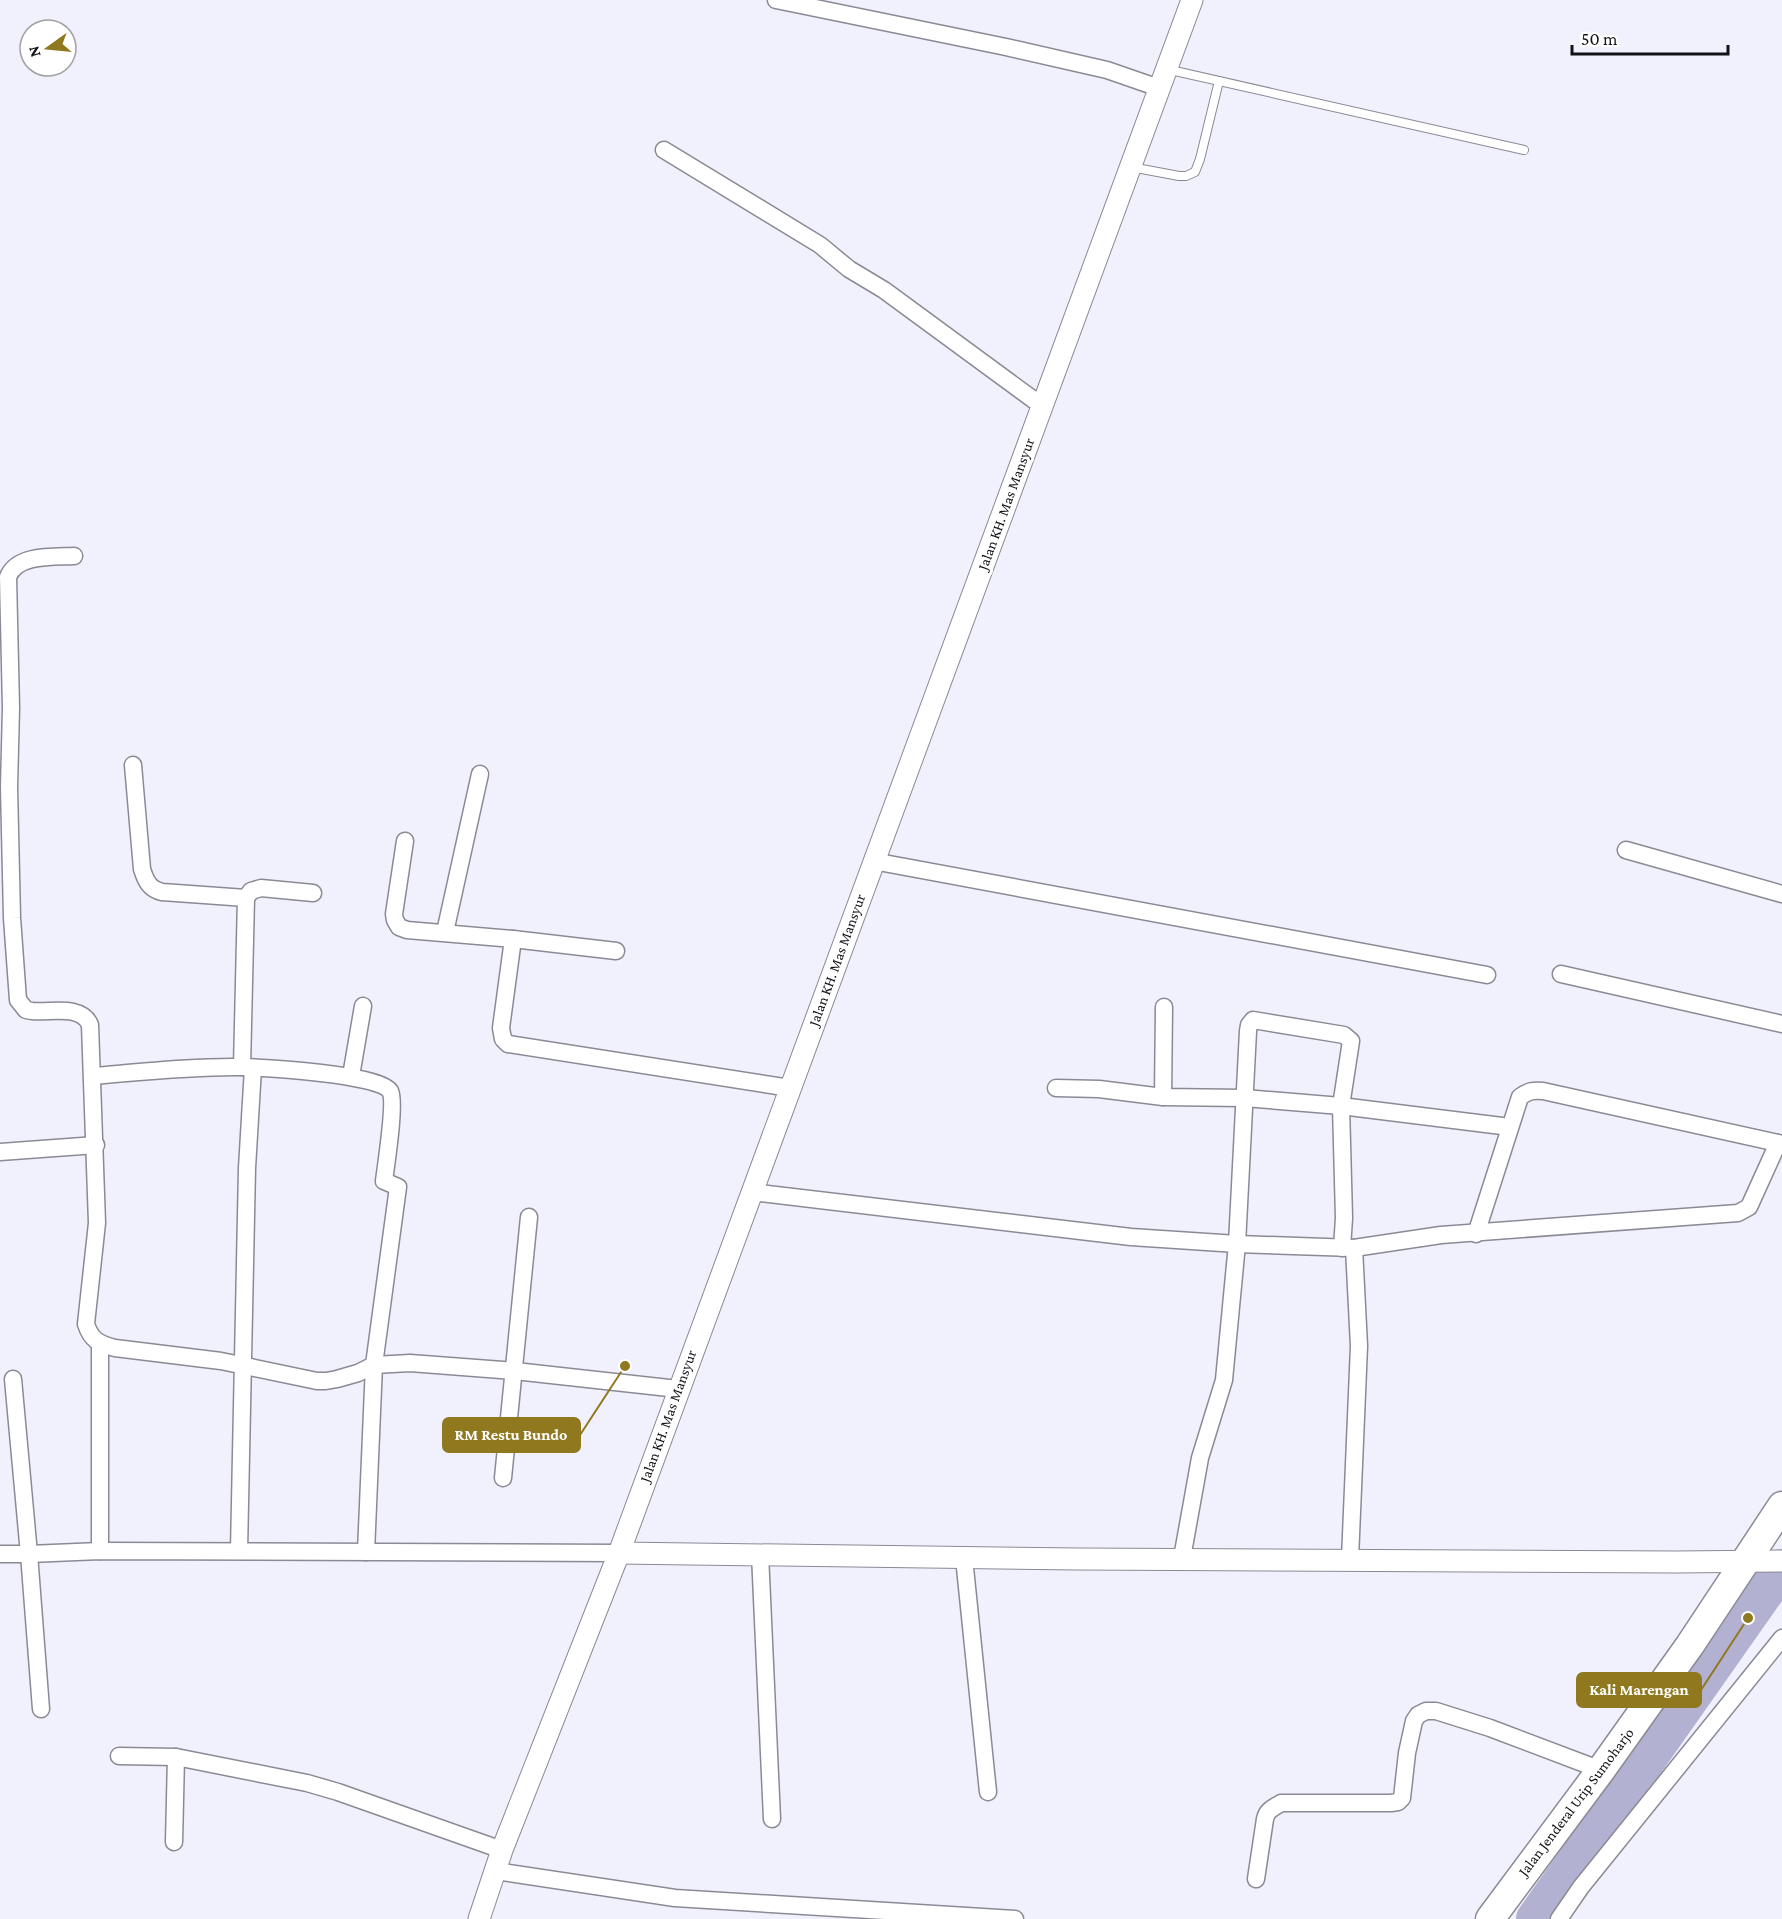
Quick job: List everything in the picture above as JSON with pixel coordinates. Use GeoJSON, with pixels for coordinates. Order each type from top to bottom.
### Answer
{"type":"FeatureCollection","features":[{"type":"Feature","properties":{"kind":"highway","name":"Jalan Jenderal Urip Sumoharjo"},"geometry":{"type":"LineString","coordinates":[[1490,1919],[1690,1646],[1782,1506]]}},
{"type":"Feature","properties":{"kind":"street"},"geometry":{"type":"LineString","coordinates":[[777,0],[1107,70],[1162,79]]}},
{"type":"Feature","properties":{"kind":"street","name":"Jalan KH. Mas Mansyur"},"geometry":{"type":"LineString","coordinates":[[479,1919],[502,1850],[619,1552],[1192,0]]}},
{"type":"Feature","properties":{"kind":"street"},"geometry":{"type":"LineString","coordinates":[[664,150],[820,245],[849,269],[884,290],[1042,406]]}},
{"type":"Feature","properties":{"kind":"street"},"geometry":{"type":"LineString","coordinates":[[74,556],[40,558],[23,562],[11,570],[7,581],[11,708],[6,918],[18,1000],[26,1010],[82,1014],[90,1025],[98,1223],[86,1324],[90,1336],[100,1344],[115,1348],[221,1360],[326,1381],[358,1373],[374,1365],[410,1363],[515,1371],[678,1389]]}},
{"type":"Feature","properties":{"kind":"street"},"geometry":{"type":"LineString","coordinates":[[133,765],[142,869],[148,884],[156,891],[162,892],[246,898]]}},
{"type":"Feature","properties":{"kind":"street"},"geometry":{"type":"LineString","coordinates":[[445,932],[480,774]]}},
{"type":"Feature","properties":{"kind":"street"},"geometry":{"type":"LineString","coordinates":[[405,841],[394,914],[396,924],[403,930],[445,932],[616,951]]}},
{"type":"Feature","properties":{"kind":"street"},"geometry":{"type":"LineString","coordinates":[[1626,850],[1782,894]]}},
{"type":"Feature","properties":{"kind":"street"},"geometry":{"type":"LineString","coordinates":[[873,861],[1487,975]]}},
{"type":"Feature","properties":{"kind":"street"},"geometry":{"type":"LineString","coordinates":[[239,1551],[247,1168],[246,898],[251,891],[257,889],[314,893]]}},
{"type":"Feature","properties":{"kind":"street"},"geometry":{"type":"LineString","coordinates":[[513,939],[501,1028],[502,1038],[508,1044],[790,1088]]}},
{"type":"Feature","properties":{"kind":"street"},"geometry":{"type":"LineString","coordinates":[[1561,974],[1782,1024]]}},
{"type":"Feature","properties":{"kind":"street"},"geometry":{"type":"LineString","coordinates":[[351,1076],[363,1006]]}},
{"type":"Feature","properties":{"kind":"street"},"geometry":{"type":"LineString","coordinates":[[1163,1097],[1164,1007]]}},
{"type":"Feature","properties":{"kind":"street"},"geometry":{"type":"LineString","coordinates":[[1182,1558],[1200,1458],[1224,1380],[1237,1244],[1249,1025],[1253,1020],[1260,1020],[1349,1037],[1352,1041],[1341,1106],[1344,1218],[1359,1346],[1350,1559]]}},
{"type":"Feature","properties":{"kind":"street"},"geometry":{"type":"LineString","coordinates":[[93,1076],[248,1068],[351,1076],[390,1090],[393,1099],[384,1181],[398,1187],[374,1365],[366,1551]]}},
{"type":"Feature","properties":{"kind":"street"},"geometry":{"type":"LineString","coordinates":[[1056,1088],[1099,1089],[1163,1097],[1244,1098],[1341,1106],[1510,1127]]}},
{"type":"Feature","properties":{"kind":"street"},"geometry":{"type":"LineString","coordinates":[[751,1192],[1131,1238],[1348,1248],[1441,1235],[1476,1234],[1738,1214],[1749,1207],[1780,1144],[1534,1090],[1526,1092],[1520,1097],[1476,1234]]}},
{"type":"Feature","properties":{"kind":"street"},"geometry":{"type":"LineString","coordinates":[[0,1152],[96,1146]]}},
{"type":"Feature","properties":{"kind":"street"},"geometry":{"type":"LineString","coordinates":[[503,1478],[529,1217]]}},
{"type":"Feature","properties":{"kind":"street"},"geometry":{"type":"LineString","coordinates":[[100,1344],[100,1551]]}},
{"type":"Feature","properties":{"kind":"street"},"geometry":{"type":"LineString","coordinates":[[13,1379],[41,1709]]}},
{"type":"Feature","properties":{"kind":"street"},"geometry":{"type":"LineString","coordinates":[[0,1554],[100,1551],[366,1551],[1779,1561]]}},
{"type":"Feature","properties":{"kind":"street"},"geometry":{"type":"LineString","coordinates":[[760,1554],[772,1819]]}},
{"type":"Feature","properties":{"kind":"street"},"geometry":{"type":"LineString","coordinates":[[964,1557],[988,1792]]}},
{"type":"Feature","properties":{"kind":"street"},"geometry":{"type":"LineString","coordinates":[[1559,1919],[1581,1887],[1782,1638]]}},
{"type":"Feature","properties":{"kind":"street"},"geometry":{"type":"LineString","coordinates":[[1256,1879],[1265,1819],[1267,1813],[1281,1803],[1398,1802],[1402,1798],[1407,1754],[1414,1721],[1418,1715],[1426,1711],[1436,1711],[1490,1728],[1600,1770]]}},
{"type":"Feature","properties":{"kind":"street"},"geometry":{"type":"LineString","coordinates":[[119,1756],[176,1757],[307,1784],[338,1792],[502,1850]]}},
{"type":"Feature","properties":{"kind":"street"},"geometry":{"type":"LineString","coordinates":[[174,1842],[176,1757]]}},
{"type":"Feature","properties":{"kind":"street"},"geometry":{"type":"LineString","coordinates":[[496,1871],[675,1898],[858,1914],[1015,1919]]}},
{"type":"Feature","properties":{"kind":"lane"},"geometry":{"type":"LineString","coordinates":[[1162,79],[1219,81],[1524,150]]}},
{"type":"Feature","properties":{"kind":"lane"},"geometry":{"type":"LineString","coordinates":[[1131,167],[1179,176],[1195,172],[1219,81]]}},
{"type":"Feature","properties":{"kind":"waterway"},"geometry":{"type":"LineString","coordinates":[[1535,1919],[1782,1568]]}},
{"type":"Feature","properties":{"kind":"place","name":"RM Restu Bundo"},"geometry":{"type":"Point","coordinates":[625,1366]}},
{"type":"Feature","properties":{"kind":"place","name":"Kali Marengan"},"geometry":{"type":"Point","coordinates":[1748,1618]}}]}
